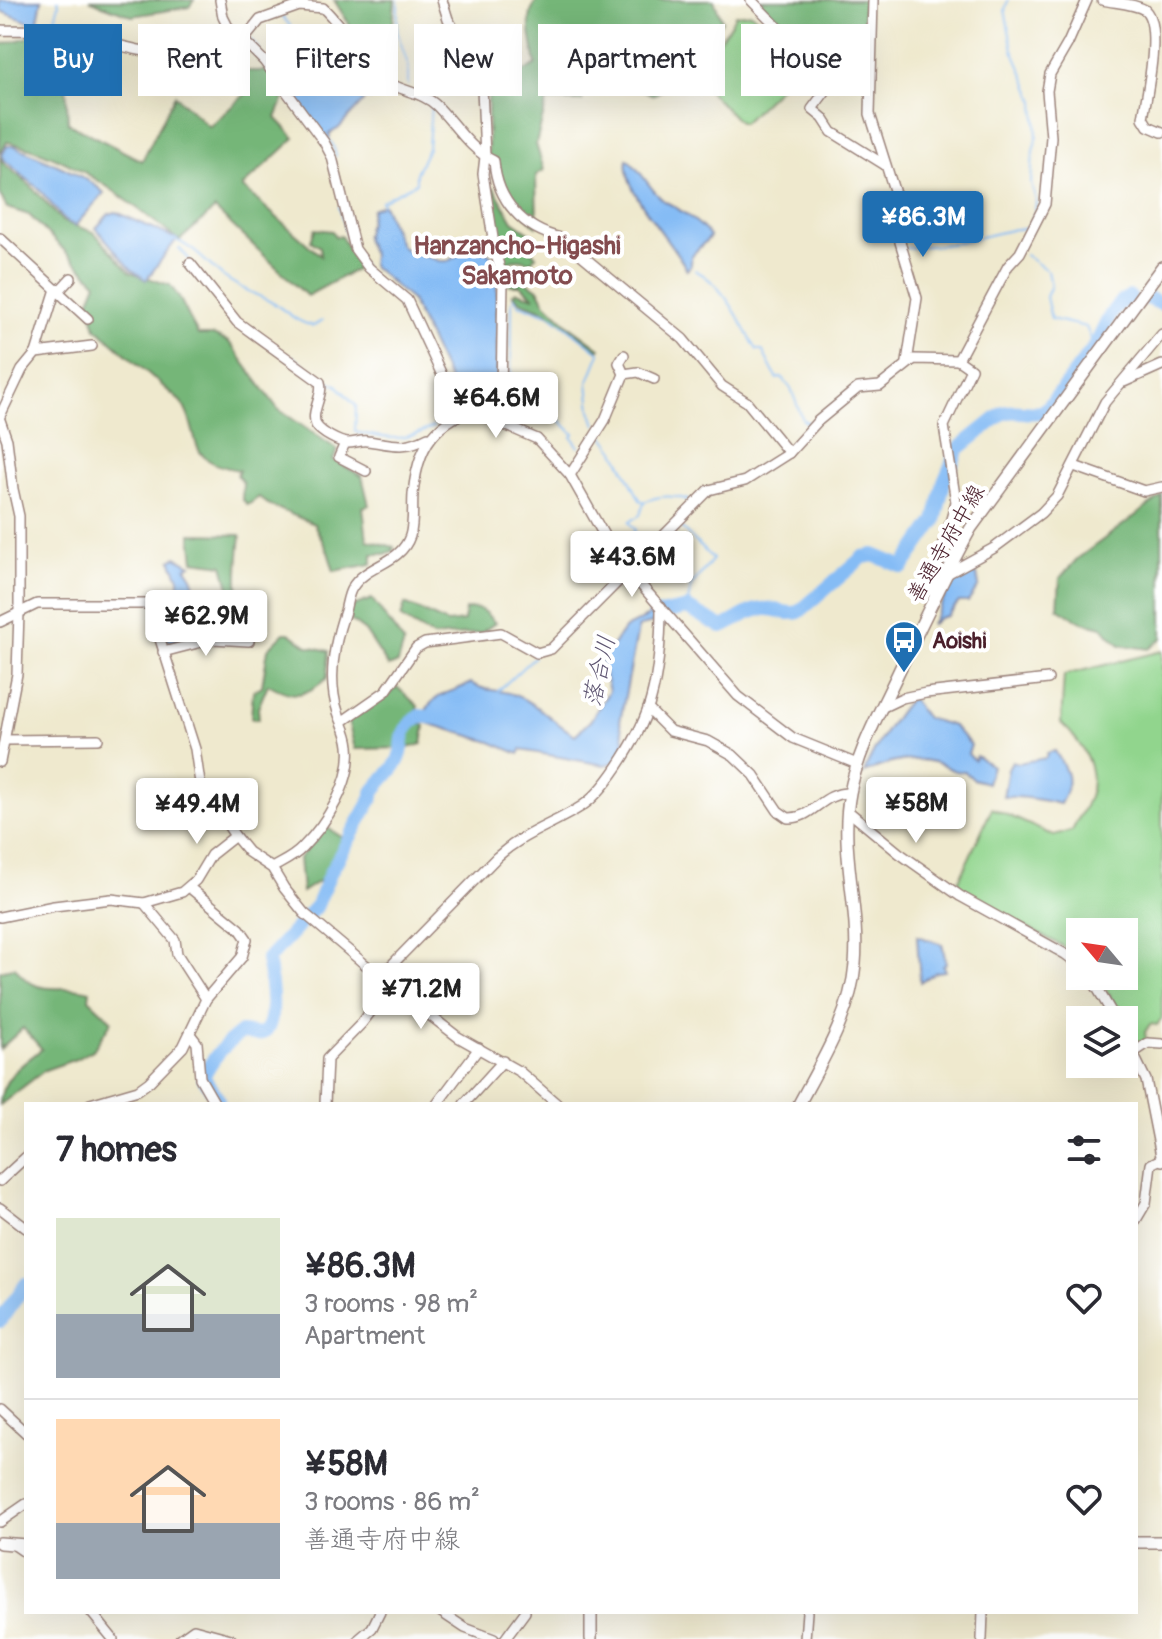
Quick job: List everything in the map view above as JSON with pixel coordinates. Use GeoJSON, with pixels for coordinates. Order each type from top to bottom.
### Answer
{"type":"FeatureCollection","features":[{"type":"Feature","properties":{"kind":"main road","name":"善通寺府中線"},"geometry":{"type":"LineString","coordinates":[[800,1102],[835,1034],[853,979],[855,938],[848,866],[848,811],[857,764],[881,708],[945,571],[985,507],[1162,267]]}},
{"type":"Feature","properties":{"kind":"main road"},"geometry":{"type":"LineString","coordinates":[[1138,1542],[1162,1542]]}},
{"type":"Feature","properties":{"kind":"main road"},"geometry":{"type":"LineString","coordinates":[[591,1614],[591,1639]]}},
{"type":"Feature","properties":{"kind":"street"},"geometry":{"type":"LineString","coordinates":[[220,0],[226,24]]}},
{"type":"Feature","properties":{"kind":"street"},"geometry":{"type":"LineString","coordinates":[[190,263],[237,322],[316,377],[322,387],[314,418],[316,424],[319,430],[345,443],[364,440],[395,447],[418,442],[468,410],[498,397],[501,391],[503,280],[495,251],[483,174],[482,88],[471,58],[448,19],[442,0]]}},
{"type":"Feature","properties":{"kind":"street"},"geometry":{"type":"LineString","coordinates":[[751,0],[798,48],[817,55],[839,73],[812,109],[832,132],[885,165]]}},
{"type":"Feature","properties":{"kind":"street"},"geometry":{"type":"LineString","coordinates":[[873,0],[870,114],[901,214],[900,242],[917,298],[907,362]]}},
{"type":"Feature","properties":{"kind":"street"},"geometry":{"type":"LineString","coordinates":[[958,360],[1045,204],[1051,137],[1047,91],[1050,74],[1087,0]]}},
{"type":"Feature","properties":{"kind":"street"},"geometry":{"type":"LineString","coordinates":[[1102,0],[1138,7],[1152,16],[1156,23],[1152,76],[1143,118],[1148,126],[1162,132]]}},
{"type":"Feature","properties":{"kind":"street"},"geometry":{"type":"LineString","coordinates":[[250,32],[260,20],[299,6],[323,8],[381,78],[432,101],[456,130],[485,157],[494,161],[495,180],[515,214],[525,224],[540,233],[561,238],[683,339],[722,386],[747,402],[789,453]]}},
{"type":"Feature","properties":{"kind":"street"},"geometry":{"type":"LineString","coordinates":[[0,30],[72,33],[138,50]]}},
{"type":"Feature","properties":{"kind":"street"},"geometry":{"type":"LineString","coordinates":[[250,48],[264,61],[324,142],[332,157],[355,249],[369,268],[407,300],[448,388],[468,410],[537,439],[570,475],[605,537],[628,570],[738,696],[793,738],[857,764]]}},
{"type":"Feature","properties":{"kind":"street"},"geometry":{"type":"LineString","coordinates":[[0,238],[88,319]]}},
{"type":"Feature","properties":{"kind":"street"},"geometry":{"type":"LineString","coordinates":[[0,762],[5,740],[4,720],[17,674],[19,516],[7,440],[0,418],[22,370],[36,353],[57,290],[71,278]]}},
{"type":"Feature","properties":{"kind":"street"},"geometry":{"type":"LineString","coordinates":[[945,571],[994,548],[1041,513],[1057,496],[1105,402],[1162,334]]}},
{"type":"Feature","properties":{"kind":"street"},"geometry":{"type":"LineString","coordinates":[[36,353],[92,346]]}},
{"type":"Feature","properties":{"kind":"street"},"geometry":{"type":"LineString","coordinates":[[570,475],[605,420],[624,374],[619,363],[624,355]]}},
{"type":"Feature","properties":{"kind":"street"},"geometry":{"type":"LineString","coordinates":[[343,721],[386,691],[416,648],[425,643],[501,633],[537,653],[551,649],[709,490],[745,481],[789,453],[818,421],[858,388],[880,386],[914,359],[958,360],[971,369],[944,426],[956,502],[931,588],[935,596]]}},
{"type":"Feature","properties":{"kind":"street"},"geometry":{"type":"LineString","coordinates":[[1118,386],[1162,365]]}},
{"type":"Feature","properties":{"kind":"street"},"geometry":{"type":"LineString","coordinates":[[624,374],[638,372],[654,379]]}},
{"type":"Feature","properties":{"kind":"street"},"geometry":{"type":"LineString","coordinates":[[272,868],[303,847],[331,808],[348,772],[350,749],[335,696],[333,656],[336,638],[352,588],[360,578],[401,552],[407,543],[411,533],[416,472],[431,435]]}},
{"type":"Feature","properties":{"kind":"street"},"geometry":{"type":"LineString","coordinates":[[345,443],[339,457],[366,471]]}},
{"type":"Feature","properties":{"kind":"street"},"geometry":{"type":"LineString","coordinates":[[1074,466],[1144,491],[1162,487]]}},
{"type":"Feature","properties":{"kind":"street"},"geometry":{"type":"LineString","coordinates":[[0,622],[37,604],[152,604],[157,609],[163,652],[195,749],[200,783],[235,836],[248,852],[272,868],[304,913],[380,977],[433,1019],[503,1061],[554,1102]]}},
{"type":"Feature","properties":{"kind":"street"},"geometry":{"type":"LineString","coordinates":[[380,977],[429,924],[518,838],[583,805],[615,773],[648,709],[663,613]]}},
{"type":"Feature","properties":{"kind":"street"},"geometry":{"type":"LineString","coordinates":[[163,652],[213,639],[249,641]]}},
{"type":"Feature","properties":{"kind":"street"},"geometry":{"type":"LineString","coordinates":[[881,708],[902,698],[926,693],[1048,679]]}},
{"type":"Feature","properties":{"kind":"street"},"geometry":{"type":"LineString","coordinates":[[648,709],[670,731],[708,741],[733,755],[754,775],[778,811],[788,818],[807,815],[818,803],[832,795],[850,793]]}},
{"type":"Feature","properties":{"kind":"street"},"geometry":{"type":"LineString","coordinates":[[5,740],[98,739]]}},
{"type":"Feature","properties":{"kind":"street"},"geometry":{"type":"LineString","coordinates":[[848,811],[899,853],[960,896],[1066,955]]}},
{"type":"Feature","properties":{"kind":"street"},"geometry":{"type":"LineString","coordinates":[[0,917],[111,899],[144,903],[182,892],[190,888],[211,855],[235,836]]}},
{"type":"Feature","properties":{"kind":"street"},"geometry":{"type":"LineString","coordinates":[[97,1102],[138,1090],[183,1047],[206,999],[242,957],[247,939],[240,929],[190,888]]}},
{"type":"Feature","properties":{"kind":"street"},"geometry":{"type":"LineString","coordinates":[[144,903],[175,940],[177,954],[206,999]]}},
{"type":"Feature","properties":{"kind":"street"},"geometry":{"type":"LineString","coordinates":[[325,1102],[327,1059],[362,1023],[391,985]]}},
{"type":"Feature","properties":{"kind":"street"},"geometry":{"type":"LineString","coordinates":[[190,1034],[197,1043],[200,1078],[214,1102]]}},
{"type":"Feature","properties":{"kind":"street"},"geometry":{"type":"LineString","coordinates":[[1138,1050],[1148,1043],[1162,1044]]}},
{"type":"Feature","properties":{"kind":"street"},"geometry":{"type":"LineString","coordinates":[[438,1102],[479,1048]]}},
{"type":"Feature","properties":{"kind":"street"},"geometry":{"type":"LineString","coordinates":[[466,1102],[503,1061]]}},
{"type":"Feature","properties":{"kind":"street"},"geometry":{"type":"LineString","coordinates":[[1138,1063],[1146,1080],[1158,1128],[1162,1160],[1151,1164],[1146,1203],[1138,1217]]}},
{"type":"Feature","properties":{"kind":"street"},"geometry":{"type":"LineString","coordinates":[[0,1181],[24,1159]]}},
{"type":"Feature","properties":{"kind":"street"},"geometry":{"type":"LineString","coordinates":[[0,1208],[24,1226]]}},
{"type":"Feature","properties":{"kind":"street"},"geometry":{"type":"LineString","coordinates":[[0,1409],[24,1431]]}},
{"type":"Feature","properties":{"kind":"street"},"geometry":{"type":"LineString","coordinates":[[0,1522],[24,1505]]}},
{"type":"Feature","properties":{"kind":"street"},"geometry":{"type":"LineString","coordinates":[[93,1614],[113,1639]]}},
{"type":"Feature","properties":{"kind":"street"},"geometry":{"type":"LineString","coordinates":[[359,1639],[372,1628],[379,1614]]}},
{"type":"Feature","properties":{"kind":"street"},"geometry":{"type":"LineString","coordinates":[[444,1614],[465,1628],[494,1639]]}},
{"type":"Feature","properties":{"kind":"street"},"geometry":{"type":"LineString","coordinates":[[505,1639],[524,1614]]}},
{"type":"Feature","properties":{"kind":"street"},"geometry":{"type":"LineString","coordinates":[[805,1639],[807,1614]]}},
{"type":"Feature","properties":{"kind":"street"},"geometry":{"type":"LineString","coordinates":[[982,1639],[983,1614]]}},
{"type":"Feature","properties":{"kind":"street"},"geometry":{"type":"LineString","coordinates":[[180,1639],[194,1629],[231,1639]]}},
{"type":"Feature","properties":{"kind":"green space"},"geometry":{"type":"Polygon","coordinates":[[[89,0],[194,0],[189,7],[132,16],[89,0]]]}},
{"type":"Feature","properties":{"kind":"green space"},"geometry":{"type":"Polygon","coordinates":[[[334,0],[395,0],[393,24],[349,24],[334,0]]]}},
{"type":"Feature","properties":{"kind":"green space"},"geometry":{"type":"Polygon","coordinates":[[[537,0],[714,0],[722,21],[720,24],[538,24],[538,96],[582,96],[582,101],[547,101],[536,144],[544,170],[536,175],[537,227],[519,210],[488,155],[488,96],[522,96],[522,72],[536,65],[530,23],[537,0]]]}},
{"type":"Feature","properties":{"kind":"green space"},"geometry":{"type":"Polygon","coordinates":[[[755,0],[865,0],[863,24],[780,24],[755,0]]]}},
{"type":"Feature","properties":{"kind":"green space"},"geometry":{"type":"Polygon","coordinates":[[[751,13],[763,24],[741,24],[741,96],[771,96],[743,123],[714,96],[725,96],[725,32],[735,15],[751,13]]]}},
{"type":"Feature","properties":{"kind":"green space"},"geometry":{"type":"Polygon","coordinates":[[[24,38],[24,96],[67,96],[68,123],[142,161],[174,96],[209,127],[243,96],[250,96],[250,71],[266,71],[266,96],[285,96],[276,118],[295,138],[242,187],[321,256],[320,247],[311,241],[315,229],[332,231],[335,237],[341,236],[357,269],[307,296],[215,209],[179,241],[99,181],[55,157],[7,142],[0,154],[0,45],[24,38]]]}},
{"type":"Feature","properties":{"kind":"green space"},"geometry":{"type":"Polygon","coordinates":[[[0,156],[3,163],[32,187],[63,222],[94,232],[130,272],[170,285],[198,335],[213,335],[229,342],[278,409],[338,450],[333,460],[362,476],[369,505],[363,507],[367,540],[394,547],[393,551],[372,554],[372,564],[334,571],[314,524],[269,505],[259,497],[248,505],[242,499],[243,483],[237,475],[239,470],[221,466],[201,453],[181,402],[96,328],[89,302],[97,283],[29,215],[7,208],[0,195],[0,156]]]}},
{"type":"Feature","properties":{"kind":"green space"},"geometry":{"type":"Polygon","coordinates":[[[494,188],[513,221],[535,236],[529,248],[536,256],[531,262],[519,259],[508,262],[506,267],[539,290],[545,302],[600,348],[598,350],[546,311],[521,302],[513,294],[517,292],[535,297],[520,285],[507,283],[489,189],[494,188]]]}},
{"type":"Feature","properties":{"kind":"green space"},"geometry":{"type":"Polygon","coordinates":[[[1162,496],[1162,638],[1149,649],[1120,645],[1102,627],[1082,622],[1058,608],[1060,578],[1077,559],[1162,496]]]}},
{"type":"Feature","properties":{"kind":"green space"},"geometry":{"type":"Polygon","coordinates":[[[191,534],[241,535],[240,598],[254,633],[242,635],[223,565],[194,561],[191,534]]]}},
{"type":"Feature","properties":{"kind":"green space"},"geometry":{"type":"Polygon","coordinates":[[[372,599],[404,643],[398,663],[389,667],[365,631],[346,617],[350,607],[372,599]]]}},
{"type":"Feature","properties":{"kind":"green space"},"geometry":{"type":"Polygon","coordinates":[[[405,604],[447,623],[464,621],[465,610],[479,609],[495,623],[481,633],[433,637],[401,618],[405,604]]]}},
{"type":"Feature","properties":{"kind":"green space"},"geometry":{"type":"Polygon","coordinates":[[[284,633],[308,646],[329,651],[327,678],[299,694],[268,684],[258,708],[259,719],[251,718],[253,691],[262,686],[268,649],[284,633]]]}},
{"type":"Feature","properties":{"kind":"green space"},"geometry":{"type":"Polygon","coordinates":[[[1162,651],[1162,1018],[1157,1025],[1150,1024],[1145,1032],[1146,1040],[1138,1043],[1138,1006],[1115,1006],[1107,990],[1138,990],[1138,918],[1066,918],[1066,949],[1000,915],[957,884],[992,808],[1054,836],[1072,831],[1083,810],[1089,797],[1092,776],[1081,747],[1061,723],[1064,675],[1162,651]]]}},
{"type":"Feature","properties":{"kind":"green space"},"geometry":{"type":"Polygon","coordinates":[[[397,687],[418,706],[416,712],[420,723],[425,726],[422,744],[408,748],[355,749],[348,721],[384,699],[397,687]]]}},
{"type":"Feature","properties":{"kind":"green space"},"geometry":{"type":"Polygon","coordinates":[[[326,827],[345,839],[322,879],[302,892],[299,858],[326,827]]]}},
{"type":"Feature","properties":{"kind":"green space"},"geometry":{"type":"Polygon","coordinates":[[[15,967],[40,987],[90,991],[89,999],[112,1021],[93,1050],[45,1070],[0,1105],[8,1080],[42,1049],[23,1028],[0,1049],[0,971],[15,967]]]}},
{"type":"Feature","properties":{"kind":"water"},"geometry":{"type":"Polygon","coordinates":[[[0,0],[42,0],[37,24],[0,11],[0,0]]]}},
{"type":"Feature","properties":{"kind":"water"},"geometry":{"type":"Polygon","coordinates":[[[295,96],[367,97],[339,128],[329,134],[326,140],[295,96]]]}},
{"type":"Feature","properties":{"kind":"water"},"geometry":{"type":"Polygon","coordinates":[[[7,146],[15,146],[62,167],[104,193],[75,226],[65,221],[39,189],[4,160],[2,155],[7,146]]]}},
{"type":"Feature","properties":{"kind":"water"},"geometry":{"type":"Polygon","coordinates":[[[627,159],[661,198],[697,222],[710,237],[691,256],[691,265],[687,270],[639,200],[627,172],[627,159]]]}},
{"type":"Feature","properties":{"kind":"water"},"geometry":{"type":"Polygon","coordinates":[[[383,204],[400,245],[407,250],[440,261],[448,261],[467,250],[486,251],[494,258],[491,262],[494,263],[497,288],[497,389],[469,406],[456,395],[411,300],[371,265],[372,255],[365,238],[372,209],[383,204]]]}},
{"type":"Feature","properties":{"kind":"water"},"geometry":{"type":"Polygon","coordinates":[[[116,212],[177,239],[146,280],[131,269],[96,228],[109,214],[116,212]]]}},
{"type":"Feature","properties":{"kind":"water"},"geometry":{"type":"Polygon","coordinates":[[[176,557],[191,565],[186,568],[213,633],[178,644],[165,640],[178,622],[179,578],[171,560],[176,557]]]}},
{"type":"Feature","properties":{"kind":"water"},"geometry":{"type":"Polygon","coordinates":[[[963,573],[977,574],[979,586],[968,602],[959,602],[947,616],[931,625],[951,584],[963,573]]]}},
{"type":"Feature","properties":{"kind":"water"},"geometry":{"type":"Polygon","coordinates":[[[655,613],[657,622],[638,629],[620,722],[626,746],[617,762],[604,765],[521,750],[519,754],[491,742],[420,721],[419,714],[426,711],[434,700],[471,683],[523,699],[575,735],[590,721],[609,691],[601,661],[625,628],[655,613]]]}},
{"type":"Feature","properties":{"kind":"water"},"geometry":{"type":"Polygon","coordinates":[[[911,698],[926,718],[953,726],[971,745],[968,754],[974,760],[976,756],[992,766],[987,783],[973,779],[964,771],[954,771],[920,760],[891,763],[864,773],[884,734],[911,698]]]}},
{"type":"Feature","properties":{"kind":"water"},"geometry":{"type":"Polygon","coordinates":[[[1055,751],[1068,783],[1060,804],[1003,797],[1012,761],[1018,763],[1046,758],[1047,753],[1055,751]]]}},
{"type":"Feature","properties":{"kind":"water"},"geometry":{"type":"Polygon","coordinates":[[[917,936],[942,944],[946,963],[943,966],[945,971],[936,972],[920,982],[917,936]]]}},
{"type":"Feature","properties":{"kind":"waterway"},"geometry":{"type":"LineString","coordinates":[[58,0],[55,18],[70,24]]}},
{"type":"Feature","properties":{"kind":"waterway"},"geometry":{"type":"LineString","coordinates":[[398,0],[397,31],[408,65],[408,85]]}},
{"type":"Feature","properties":{"kind":"waterway"},"geometry":{"type":"LineString","coordinates":[[906,248],[950,244],[1027,229],[1035,212],[1036,200],[1031,184],[1037,137],[1035,101],[1013,50],[1005,10],[1008,0]]}},
{"type":"Feature","properties":{"kind":"waterway"},"geometry":{"type":"LineString","coordinates":[[283,17],[289,24]]}},
{"type":"Feature","properties":{"kind":"waterway"},"geometry":{"type":"LineString","coordinates":[[251,40],[258,49]]}},
{"type":"Feature","properties":{"kind":"waterway"},"geometry":{"type":"LineString","coordinates":[[370,100],[371,96]]}},
{"type":"Feature","properties":{"kind":"waterway"},"geometry":{"type":"LineString","coordinates":[[382,204],[381,201],[416,183],[416,173],[428,148],[431,104]]}},
{"type":"Feature","properties":{"kind":"waterway"},"geometry":{"type":"LineString","coordinates":[[327,137],[336,156]]}},
{"type":"Feature","properties":{"kind":"waterway"},"geometry":{"type":"LineString","coordinates":[[339,207],[347,237]]}},
{"type":"Feature","properties":{"kind":"waterway"},"geometry":{"type":"LineString","coordinates":[[174,239],[230,281],[275,304],[299,321],[313,326],[323,320]]}},
{"type":"Feature","properties":{"kind":"waterway"},"geometry":{"type":"LineString","coordinates":[[179,248],[189,259]]}},
{"type":"Feature","properties":{"kind":"waterway"},"geometry":{"type":"LineString","coordinates":[[353,254],[364,268]]}},
{"type":"Feature","properties":{"kind":"waterway"},"geometry":{"type":"LineString","coordinates":[[1025,255],[1048,271],[1051,285],[1046,297],[1051,319],[1086,327],[1094,346]]}},
{"type":"Feature","properties":{"kind":"waterway"},"geometry":{"type":"LineString","coordinates":[[695,270],[724,295],[757,350],[762,350],[777,379],[782,377],[791,389],[803,420],[809,423]]}},
{"type":"Feature","properties":{"kind":"waterway"},"geometry":{"type":"LineString","coordinates":[[513,296],[519,304],[551,315],[600,353],[588,383],[596,425]]}},
{"type":"Feature","properties":{"kind":"waterway","name":"落合川"},"geometry":{"type":"LineString","coordinates":[[655,615],[687,608],[722,627],[760,610],[799,612],[863,557],[874,555],[903,567],[935,521],[944,482],[958,449],[1003,413],[1044,411],[1094,347],[1112,312],[1130,297]]}},
{"type":"Feature","properties":{"kind":"waterway","name":"落合川"},"geometry":{"type":"LineString","coordinates":[[1147,298],[1162,304]]}},
{"type":"Feature","properties":{"kind":"waterway"},"geometry":{"type":"LineString","coordinates":[[512,301],[511,378],[524,385],[574,434],[572,437],[579,447]]}},
{"type":"Feature","properties":{"kind":"waterway"},"geometry":{"type":"LineString","coordinates":[[898,367],[905,343]]}},
{"type":"Feature","properties":{"kind":"waterway"},"geometry":{"type":"LineString","coordinates":[[292,356],[324,380],[337,385],[356,406],[355,432],[395,438],[412,436],[433,427]]}},
{"type":"Feature","properties":{"kind":"waterway"},"geometry":{"type":"LineString","coordinates":[[603,435],[615,451],[640,500],[644,502],[660,497],[688,500]]}},
{"type":"Feature","properties":{"kind":"waterway"},"geometry":{"type":"LineString","coordinates":[[619,548],[636,530],[629,522],[640,515],[644,503]]}},
{"type":"Feature","properties":{"kind":"waterway"},"geometry":{"type":"LineString","coordinates":[[679,525],[713,559],[691,586],[687,608]]}},
{"type":"Feature","properties":{"kind":"waterway"},"geometry":{"type":"LineString","coordinates":[[498,691],[534,657]]}},
{"type":"Feature","properties":{"kind":"waterway","name":"落合川"},"geometry":{"type":"LineString","coordinates":[[217,1102],[218,1098],[203,1077],[211,1064],[241,1032],[260,1034],[270,1022],[272,1001],[267,960],[317,905],[331,871],[373,792],[398,761],[404,734],[411,723],[419,716],[438,718]]}},
{"type":"Feature","properties":{"kind":"waterway","name":"落合川"},"geometry":{"type":"LineString","coordinates":[[0,1321],[24,1287]]}},
{"type":"Feature","properties":{"kind":"place","name":"Aoishi"},"geometry":{"type":"Point","coordinates":[904,674]}},
{"type":"Feature","properties":{"kind":"district","name":"Hanzancho-Higashi Sakamoto"},"geometry":{"type":"Point","coordinates":[517,260]}}]}
